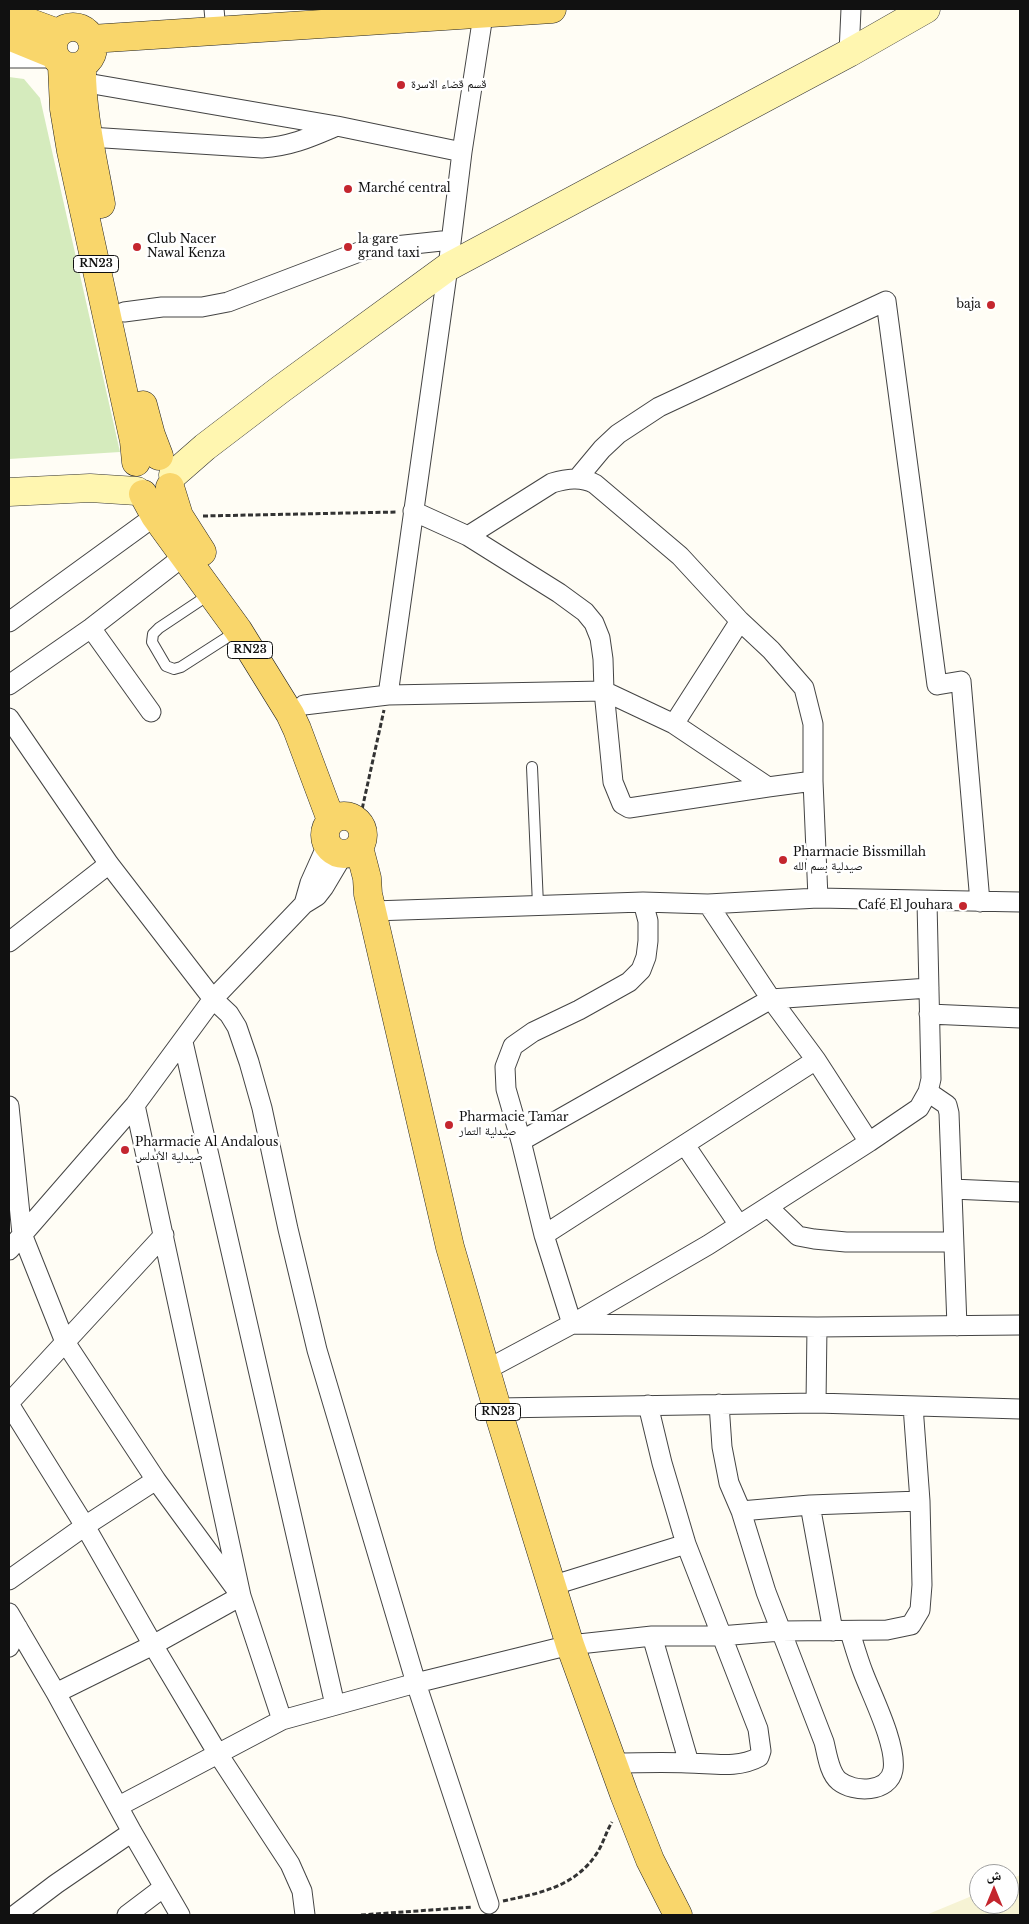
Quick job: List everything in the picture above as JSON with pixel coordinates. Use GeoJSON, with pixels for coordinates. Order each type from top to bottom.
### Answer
{"type":"FeatureCollection","features":[{"type":"Feature","properties":{"kind":"main road"},"geometry":{"type":"LineString","coordinates":[[215,19],[552,9]]}},
{"type":"Feature","properties":{"kind":"main road"},"geometry":{"type":"LineString","coordinates":[[10,19],[65,60]]}},
{"type":"Feature","properties":{"kind":"main road","name":"RN23"},"geometry":{"type":"LineString","coordinates":[[65,60],[90,57],[93,51],[92,39],[215,19]]}},
{"type":"Feature","properties":{"kind":"main road","name":"RN23"},"geometry":{"type":"LineString","coordinates":[[65,60],[89,137],[105,225],[140,393],[151,435],[155,483],[304,704],[329,761],[356,880],[370,903],[450,1247],[497,1408],[570,1645],[650,1860],[678,1915]]}},
{"type":"Feature","properties":{"kind":"main road","name":"RN23"},"geometry":{"type":"LineString","coordinates":[[65,60],[64,109],[71,151],[134,441],[155,483],[184,556],[238,630],[297,729],[345,837]]}},
{"type":"Feature","properties":{"kind":"street"},"geometry":{"type":"LineString","coordinates":[[849,53],[851,9]]}},
{"type":"Feature","properties":{"kind":"street"},"geometry":{"type":"LineString","coordinates":[[9,622],[155,483],[448,267],[849,53],[926,9]]}},
{"type":"Feature","properties":{"kind":"street"},"geometry":{"type":"LineString","coordinates":[[388,695],[483,11]]}},
{"type":"Feature","properties":{"kind":"street"},"geometry":{"type":"LineString","coordinates":[[9,58],[65,60],[337,126],[462,152]]}},
{"type":"Feature","properties":{"kind":"street"},"geometry":{"type":"LineString","coordinates":[[89,137],[262,148],[281,147],[300,142],[337,126]]}},
{"type":"Feature","properties":{"kind":"street"},"geometry":{"type":"LineString","coordinates":[[124,312],[228,302],[367,248],[451,240]]}},
{"type":"Feature","properties":{"kind":"street"},"geometry":{"type":"LineString","coordinates":[[577,479],[602,449],[618,434],[658,407],[886,301],[937,685],[962,681],[980,902]]}},
{"type":"Feature","properties":{"kind":"street"},"geometry":{"type":"LineString","coordinates":[[468,536],[552,483],[568,478],[589,481],[611,496],[680,556],[740,621],[771,650],[804,688],[813,724],[818,898]]}},
{"type":"Feature","properties":{"kind":"street"},"geometry":{"type":"LineString","coordinates":[[9,492],[155,483]]}},
{"type":"Feature","properties":{"kind":"street"},"geometry":{"type":"LineString","coordinates":[[412,512],[468,536],[559,593],[585,612],[594,623],[600,638],[613,782],[622,804],[628,808],[814,781]]}},
{"type":"Feature","properties":{"kind":"street"},"geometry":{"type":"LineString","coordinates":[[9,685],[91,628],[184,556]]}},
{"type":"Feature","properties":{"kind":"street"},"geometry":{"type":"LineString","coordinates":[[674,724],[740,621]]}},
{"type":"Feature","properties":{"kind":"street"},"geometry":{"type":"LineString","coordinates":[[91,628],[151,712]]}},
{"type":"Feature","properties":{"kind":"street"},"geometry":{"type":"LineString","coordinates":[[304,704],[388,695],[604,691],[674,724],[768,787]]}},
{"type":"Feature","properties":{"kind":"street"},"geometry":{"type":"LineString","coordinates":[[9,718],[109,864],[213,999],[229,1014],[237,1027],[262,1108],[317,1350],[416,1683],[489,1904]]}},
{"type":"Feature","properties":{"kind":"street"},"geometry":{"type":"LineString","coordinates":[[9,1250],[135,1105],[213,999],[304,904],[310,883],[345,837]]}},
{"type":"Feature","properties":{"kind":"street"},"geometry":{"type":"LineString","coordinates":[[9,942],[109,864]]}},
{"type":"Feature","properties":{"kind":"street"},"geometry":{"type":"LineString","coordinates":[[370,903],[538,905],[643,902],[708,904],[818,898],[927,902],[1020,902]]}},
{"type":"Feature","properties":{"kind":"street"},"geometry":{"type":"LineString","coordinates":[[572,1324],[544,1235],[506,1089],[505,1067],[513,1046],[533,1032],[579,1010],[622,986],[641,970],[646,957],[648,941],[648,921],[643,902]]}},
{"type":"Feature","properties":{"kind":"street"},"geometry":{"type":"LineString","coordinates":[[486,1370],[572,1324],[739,1225],[919,1108],[928,1092],[930,1079],[927,902]]}},
{"type":"Feature","properties":{"kind":"street"},"geometry":{"type":"LineString","coordinates":[[708,904],[771,999],[816,1060],[869,1142]]}},
{"type":"Feature","properties":{"kind":"street"},"geometry":{"type":"LineString","coordinates":[[521,1141],[771,999],[929,988]]}},
{"type":"Feature","properties":{"kind":"street"},"geometry":{"type":"LineString","coordinates":[[929,1014],[1020,1018]]}},
{"type":"Feature","properties":{"kind":"street"},"geometry":{"type":"LineString","coordinates":[[183,1042],[335,1706]]}},
{"type":"Feature","properties":{"kind":"street"},"geometry":{"type":"LineString","coordinates":[[544,1235],[816,1060]]}},
{"type":"Feature","properties":{"kind":"street"},"geometry":{"type":"LineString","coordinates":[[928,1092],[947,1105],[949,1113],[957,1326]]}},
{"type":"Feature","properties":{"kind":"street"},"geometry":{"type":"LineString","coordinates":[[135,1105],[241,1596],[282,1720]]}},
{"type":"Feature","properties":{"kind":"street"},"geometry":{"type":"LineString","coordinates":[[9,1106],[22,1234],[65,1342],[156,1480],[241,1596]]}},
{"type":"Feature","properties":{"kind":"street"},"geometry":{"type":"LineString","coordinates":[[684,1144],[739,1225]]}},
{"type":"Feature","properties":{"kind":"street"},"geometry":{"type":"LineString","coordinates":[[952,1190],[1020,1192]]}},
{"type":"Feature","properties":{"kind":"street"},"geometry":{"type":"LineString","coordinates":[[768,1207],[798,1236],[846,1242],[953,1242]]}},
{"type":"Feature","properties":{"kind":"street"},"geometry":{"type":"LineString","coordinates":[[164,1235],[9,1404],[85,1526],[218,1754],[290,1864],[302,1891],[305,1915]]}},
{"type":"Feature","properties":{"kind":"street"},"geometry":{"type":"LineString","coordinates":[[572,1324],[817,1327],[1020,1325]]}},
{"type":"Feature","properties":{"kind":"street"},"geometry":{"type":"LineString","coordinates":[[816,1404],[817,1327]]}},
{"type":"Feature","properties":{"kind":"street"},"geometry":{"type":"LineString","coordinates":[[497,1408],[648,1404],[816,1404],[1020,1409]]}},
{"type":"Feature","properties":{"kind":"street"},"geometry":{"type":"LineString","coordinates":[[613,1763],[716,1765],[747,1763],[759,1757],[761,1751],[758,1729],[720,1636],[686,1544],[662,1463],[648,1404]]}},
{"type":"Feature","properties":{"kind":"street"},"geometry":{"type":"LineString","coordinates":[[719,1404],[724,1465],[729,1483],[741,1511],[766,1592],[824,1742],[834,1774],[838,1780],[852,1787],[868,1789],[878,1787],[890,1780],[893,1770],[893,1753],[862,1670],[841,1631],[810,1505]]}},
{"type":"Feature","properties":{"kind":"street"},"geometry":{"type":"LineString","coordinates":[[119,1806],[282,1720],[416,1683],[570,1645],[652,1636],[720,1636],[781,1631],[887,1630],[911,1625],[920,1610],[922,1584],[920,1501],[913,1406]]}},
{"type":"Feature","properties":{"kind":"street"},"geometry":{"type":"LineString","coordinates":[[9,1580],[85,1526],[156,1480]]}},
{"type":"Feature","properties":{"kind":"street"},"geometry":{"type":"LineString","coordinates":[[741,1511],[810,1505],[920,1501]]}},
{"type":"Feature","properties":{"kind":"street"},"geometry":{"type":"LineString","coordinates":[[551,1586],[686,1544]]}},
{"type":"Feature","properties":{"kind":"street"},"geometry":{"type":"LineString","coordinates":[[56,1693],[153,1645],[241,1596]]}},
{"type":"Feature","properties":{"kind":"street"},"geometry":{"type":"LineString","coordinates":[[9,1648],[13,1620]]}},
{"type":"Feature","properties":{"kind":"street"},"geometry":{"type":"LineString","coordinates":[[13,1620],[180,1915]]}},
{"type":"Feature","properties":{"kind":"street"},"geometry":{"type":"LineString","coordinates":[[652,1636],[689,1763]]}},
{"type":"Feature","properties":{"kind":"street"},"geometry":{"type":"LineString","coordinates":[[15,1915],[56,1884],[132,1832]]}},
{"type":"Feature","properties":{"kind":"street"},"geometry":{"type":"LineString","coordinates":[[127,1915],[164,1887]]}},
{"type":"Feature","properties":{"kind":"lane"},"geometry":{"type":"LineString","coordinates":[[211,593],[153,634],[152,642],[166,666],[174,669],[181,667],[238,630]]}},
{"type":"Feature","properties":{"kind":"lane"},"geometry":{"type":"LineString","coordinates":[[532,767],[538,905]]}},
{"type":"Feature","properties":{"kind":"path"},"geometry":{"type":"LineString","coordinates":[[155,483],[412,512]]}},
{"type":"Feature","properties":{"kind":"path"},"geometry":{"type":"LineString","coordinates":[[345,837],[388,695]]}},
{"type":"Feature","properties":{"kind":"path"},"geometry":{"type":"LineString","coordinates":[[361,1915],[476,1906],[540,1892],[564,1884],[585,1870],[598,1852],[624,1794]]}},
{"type":"Feature","properties":{"kind":"shaded area"},"geometry":{"type":"Polygon","coordinates":[[[1019,1875],[1020,1915],[926,1915],[969,1897],[969,1914],[1019,1914],[1019,1875]]]}},
{"type":"Feature","properties":{"kind":"green space"},"geometry":{"type":"Polygon","coordinates":[[[9,77],[24,79],[40,98],[120,452],[9,459],[9,77]]]}},
{"type":"Feature","properties":{"kind":"place","name":"قسم قضاء الاسرة"},"geometry":{"type":"Point","coordinates":[401,85]}},
{"type":"Feature","properties":{"kind":"place","name":"Marché central"},"geometry":{"type":"Point","coordinates":[348,189]}},
{"type":"Feature","properties":{"kind":"place","name":"Club Nacer Nawal Kenza"},"geometry":{"type":"Point","coordinates":[137,247]}},
{"type":"Feature","properties":{"kind":"place","name":"la gare grand taxi"},"geometry":{"type":"Point","coordinates":[348,247]}},
{"type":"Feature","properties":{"kind":"place","name":"baja"},"geometry":{"type":"Point","coordinates":[991,305]}},
{"type":"Feature","properties":{"kind":"place","name":"Pharmacie Bissmillah صيدلية بسم الله"},"geometry":{"type":"Point","coordinates":[783,860]}},
{"type":"Feature","properties":{"kind":"place","name":"Café El Jouhara"},"geometry":{"type":"Point","coordinates":[963,906]}},
{"type":"Feature","properties":{"kind":"place","name":"Pharmacie Tamar صيدلية التمار"},"geometry":{"type":"Point","coordinates":[449,1125]}},
{"type":"Feature","properties":{"kind":"place","name":"Pharmacie Al Andalous صيدلية الأندلس"},"geometry":{"type":"Point","coordinates":[125,1150]}}]}
